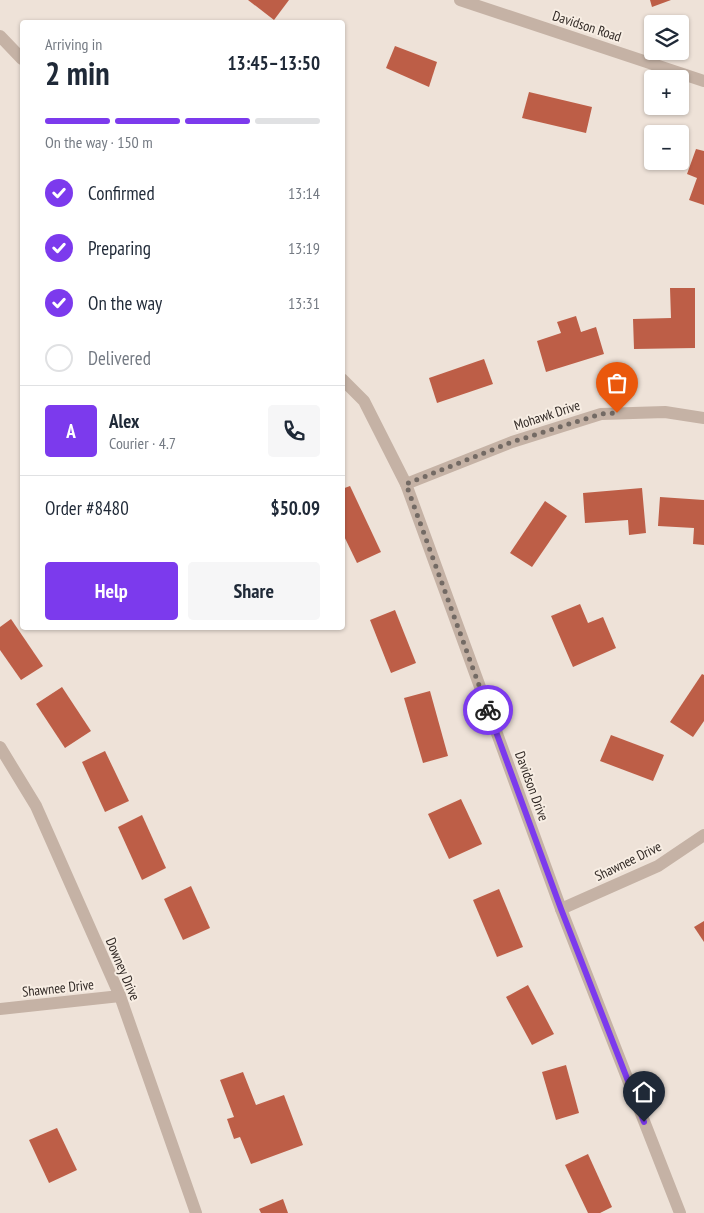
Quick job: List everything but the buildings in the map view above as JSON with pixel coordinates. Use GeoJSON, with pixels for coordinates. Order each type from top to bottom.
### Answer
{"type":"FeatureCollection","features":[{"type":"Feature","properties":{"kind":"street","name":"Davidson Road"},"geometry":{"type":"LineString","coordinates":[[460,0],[704,81]]}},
{"type":"Feature","properties":{"kind":"street"},"geometry":{"type":"LineString","coordinates":[[0,36],[20,56]]}},
{"type":"Feature","properties":{"kind":"street","name":"Davidson Drive"},"geometry":{"type":"LineString","coordinates":[[345,382],[364,401],[406,484],[561,909],[680,1213]]}},
{"type":"Feature","properties":{"kind":"street","name":"Mohawk Drive"},"geometry":{"type":"LineString","coordinates":[[406,484],[512,442],[601,414],[665,412],[704,418]]}},
{"type":"Feature","properties":{"kind":"street","name":"Downey Drive"},"geometry":{"type":"LineString","coordinates":[[0,747],[38,811],[120,996],[196,1213]]}},
{"type":"Feature","properties":{"kind":"street","name":"Shawnee Drive"},"geometry":{"type":"LineString","coordinates":[[561,909],[658,866],[704,836]]}},
{"type":"Feature","properties":{"kind":"street","name":"Shawnee Drive"},"geometry":{"type":"LineString","coordinates":[[0,1009],[120,996]]}},
{"type":"Feature","properties":{"kind":"way so far"},"geometry":{"type":"LineString","coordinates":[[488,710],[406,484],[512,442],[601,414],[617,413]]}},
{"type":"Feature","properties":{"kind":"route"},"geometry":{"type":"LineString","coordinates":[[488,710],[561,909],[644,1122]]}}]}
